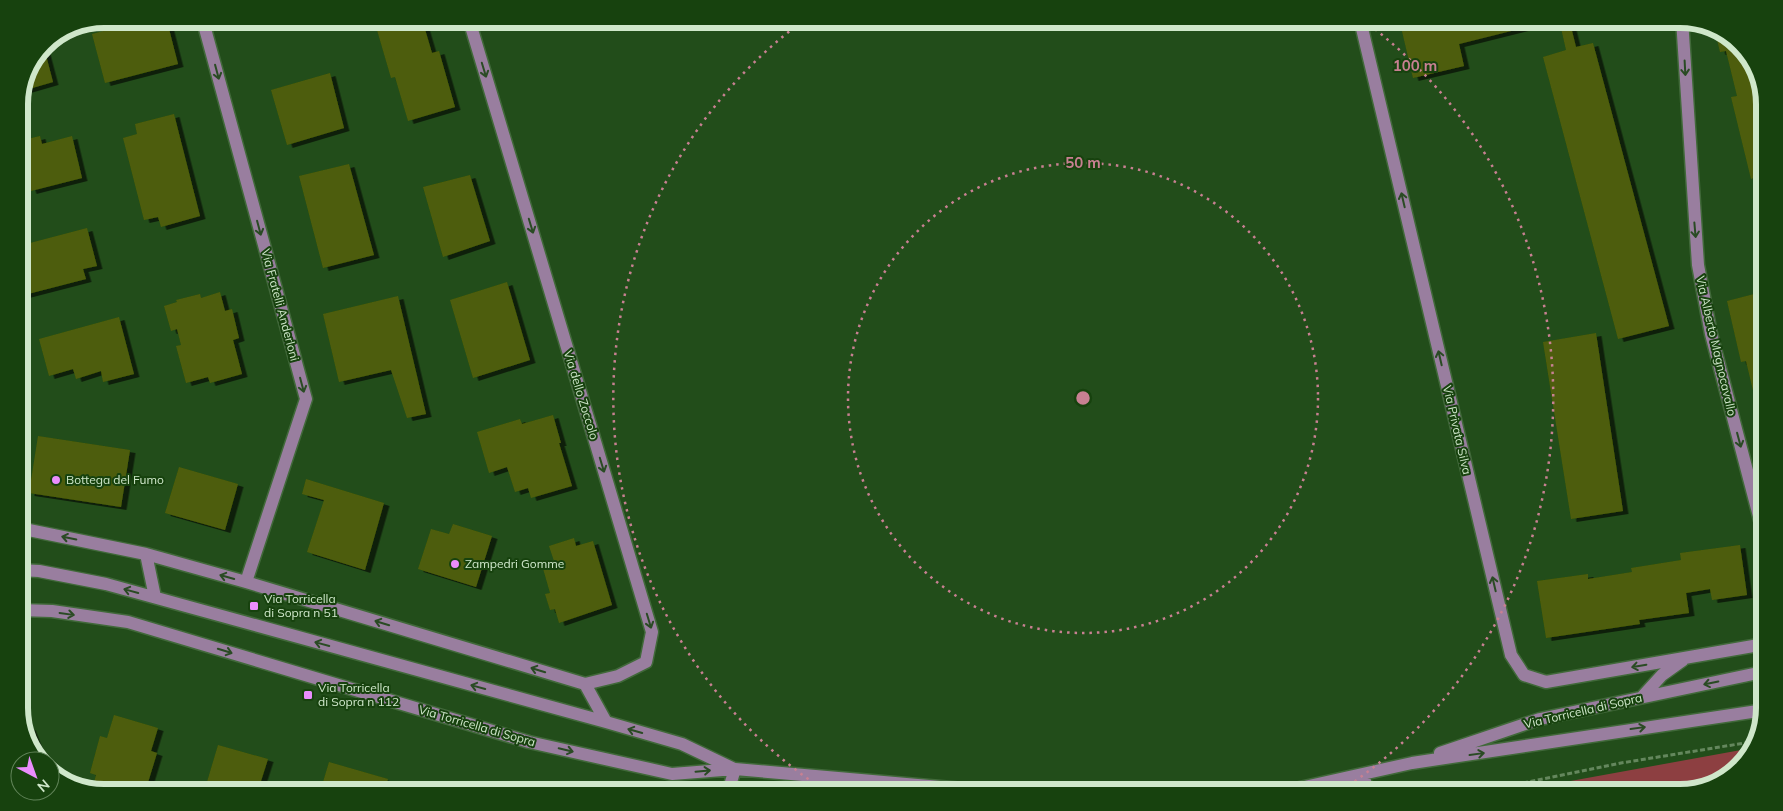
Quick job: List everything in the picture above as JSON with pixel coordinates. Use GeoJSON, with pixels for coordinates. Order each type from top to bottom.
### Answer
{"type":"FeatureCollection","features":[{"type":"Feature","properties":{"kind":"street","name":"Via Fratelli Anderloni"},"geometry":{"type":"LineString","coordinates":[[205,27],[306,399],[246,582]]}},
{"type":"Feature","properties":{"kind":"street","name":"Via dello Zoccolo"},"geometry":{"type":"LineString","coordinates":[[471,27],[652,632],[646,662],[618,676],[585,684]]}},
{"type":"Feature","properties":{"kind":"street","name":"Via Privata Silva"},"geometry":{"type":"LineString","coordinates":[[1362,27],[1511,655],[1524,675],[1546,682],[1756,646]]}},
{"type":"Feature","properties":{"kind":"street","name":"Via Alberto Magnocavallo"},"geometry":{"type":"LineString","coordinates":[[1683,27],[1698,265],[1711,334],[1756,504]]}},
{"type":"Feature","properties":{"kind":"street"},"geometry":{"type":"LineString","coordinates":[[28,530],[146,554],[246,582],[585,684],[606,722]]}},
{"type":"Feature","properties":{"kind":"street"},"geometry":{"type":"LineString","coordinates":[[146,554],[154,597]]}},
{"type":"Feature","properties":{"kind":"street","name":"Via Torricella di Sopra"},"geometry":{"type":"LineString","coordinates":[[28,570],[106,584],[606,722],[682,744],[735,769]]}},
{"type":"Feature","properties":{"kind":"street","name":"Via Torricella di Sopra"},"geometry":{"type":"LineString","coordinates":[[28,610],[52,611],[128,622],[528,742],[662,772],[672,774],[735,769],[889,784]]}},
{"type":"Feature","properties":{"kind":"street","name":"Via Privata Silva"},"geometry":{"type":"LineString","coordinates":[[1642,697],[1662,675],[1687,658]]}},
{"type":"Feature","properties":{"kind":"street","name":"Via Torricella di Sopra"},"geometry":{"type":"LineString","coordinates":[[1412,763],[1540,719],[1756,673]]}},
{"type":"Feature","properties":{"kind":"street","name":"Via Torricella di Sopra"},"geometry":{"type":"LineString","coordinates":[[1318,784],[1412,763],[1756,711]]}},
{"type":"Feature","properties":{"kind":"street"},"geometry":{"type":"LineString","coordinates":[[730,784],[735,769]]}},
{"type":"Feature","properties":{"kind":"street"},"geometry":{"type":"LineString","coordinates":[[1364,774],[1366,784]]}},
{"type":"Feature","properties":{"kind":"path"},"geometry":{"type":"LineString","coordinates":[[1518,784],[1621,763],[1747,743]]}},
{"type":"Feature","properties":{"kind":"shaded area"},"geometry":{"type":"Polygon","coordinates":[[[1743,750],[1730,765],[1722,771],[1695,782],[1680,784],[1565,784],[1565,782],[1743,750]]]}},
{"type":"Feature","properties":{"kind":"building"},"geometry":{"type":"Polygon","coordinates":[[[118,27],[169,27],[178,64],[105,83],[92,34],[118,27]]]}},
{"type":"Feature","properties":{"kind":"building"},"geometry":{"type":"Polygon","coordinates":[[[380,27],[424,27],[432,53],[439,51],[455,107],[408,121],[395,77],[391,78],[377,30],[380,29],[380,27]]]}},
{"type":"Feature","properties":{"kind":"building"},"geometry":{"type":"Polygon","coordinates":[[[1401,27],[1527,27],[1459,44],[1464,66],[1413,78],[1401,27]]]}},
{"type":"Feature","properties":{"kind":"building"},"geometry":{"type":"Polygon","coordinates":[[[1561,27],[1571,27],[1576,47],[1593,43],[1669,326],[1618,339],[1543,57],[1566,50],[1561,27]]]}},
{"type":"Feature","properties":{"kind":"building"},"geometry":{"type":"Polygon","coordinates":[[[1716,37],[1726,43],[1740,57],[1750,74],[1754,88],[1755,177],[1751,179],[1731,97],[1737,96],[1726,51],[1720,52],[1716,37]]]}},
{"type":"Feature","properties":{"kind":"building"},"geometry":{"type":"Polygon","coordinates":[[[46,54],[53,82],[29,89],[35,70],[46,54]]]}},
{"type":"Feature","properties":{"kind":"building"},"geometry":{"type":"Polygon","coordinates":[[[330,73],[344,128],[287,145],[271,90],[330,73]]]}},
{"type":"Feature","properties":{"kind":"building"},"geometry":{"type":"Polygon","coordinates":[[[174,114],[200,216],[161,227],[158,217],[144,220],[123,138],[137,134],[135,124],[174,114]]]}},
{"type":"Feature","properties":{"kind":"building"},"geometry":{"type":"Polygon","coordinates":[[[40,136],[42,144],[72,136],[82,178],[31,191],[28,181],[28,139],[40,136]]]}},
{"type":"Feature","properties":{"kind":"building"},"geometry":{"type":"Polygon","coordinates":[[[349,164],[374,255],[323,268],[299,176],[349,164]]]}},
{"type":"Feature","properties":{"kind":"building"},"geometry":{"type":"Polygon","coordinates":[[[470,175],[490,241],[443,257],[423,187],[470,175]]]}},
{"type":"Feature","properties":{"kind":"building"},"geometry":{"type":"Polygon","coordinates":[[[87,228],[97,266],[83,269],[86,279],[28,294],[28,249],[31,248],[30,243],[87,228]]]}},
{"type":"Feature","properties":{"kind":"building"},"geometry":{"type":"Polygon","coordinates":[[[507,282],[530,360],[473,378],[450,300],[507,282]]]}},
{"type":"Feature","properties":{"kind":"building"},"geometry":{"type":"Polygon","coordinates":[[[220,292],[225,311],[232,309],[239,338],[233,340],[242,374],[210,383],[208,377],[186,383],[176,346],[181,345],[177,329],[171,331],[164,306],[177,302],[176,300],[200,294],[201,298],[220,292]]]}},
{"type":"Feature","properties":{"kind":"building"},"geometry":{"type":"Polygon","coordinates":[[[1755,294],[1755,401],[1746,361],[1741,362],[1727,301],[1755,294]]]}},
{"type":"Feature","properties":{"kind":"building"},"geometry":{"type":"Polygon","coordinates":[[[398,296],[426,414],[407,418],[391,370],[339,382],[323,314],[398,296]]]}},
{"type":"Feature","properties":{"kind":"building"},"geometry":{"type":"Polygon","coordinates":[[[119,317],[134,374],[103,382],[101,371],[76,379],[73,369],[49,376],[39,339],[119,317]]]}},
{"type":"Feature","properties":{"kind":"building"},"geometry":{"type":"Polygon","coordinates":[[[1596,333],[1623,511],[1571,519],[1543,342],[1596,333]]]}},
{"type":"Feature","properties":{"kind":"building"},"geometry":{"type":"Polygon","coordinates":[[[553,415],[572,486],[531,498],[528,488],[515,492],[507,467],[489,473],[477,432],[520,419],[522,424],[553,415]]]}},
{"type":"Feature","properties":{"kind":"building"},"geometry":{"type":"Polygon","coordinates":[[[38,436],[130,450],[121,507],[29,493],[38,436]]]}},
{"type":"Feature","properties":{"kind":"building"},"geometry":{"type":"Polygon","coordinates":[[[179,467],[238,484],[225,530],[165,513],[179,467]]]}},
{"type":"Feature","properties":{"kind":"building"},"geometry":{"type":"Polygon","coordinates":[[[306,479],[384,503],[365,570],[307,552],[324,500],[302,494],[306,479]]]}},
{"type":"Feature","properties":{"kind":"building"},"geometry":{"type":"Polygon","coordinates":[[[453,524],[492,536],[476,587],[418,569],[431,529],[449,534],[453,524]]]}},
{"type":"Feature","properties":{"kind":"building"},"geometry":{"type":"Polygon","coordinates":[[[574,538],[576,546],[593,541],[612,605],[559,623],[555,609],[550,610],[545,594],[550,593],[542,565],[554,561],[549,546],[574,538]]]}},
{"type":"Feature","properties":{"kind":"building"},"geometry":{"type":"Polygon","coordinates":[[[1740,545],[1747,595],[1712,600],[1710,589],[1686,593],[1689,613],[1639,620],[1640,624],[1546,638],[1537,581],[1588,574],[1588,579],[1632,572],[1631,568],[1681,560],[1680,553],[1740,545]]]}},
{"type":"Feature","properties":{"kind":"building"},"geometry":{"type":"Polygon","coordinates":[[[114,715],[158,728],[151,751],[157,753],[148,784],[94,783],[96,775],[90,773],[100,736],[107,738],[114,715]]]}},
{"type":"Feature","properties":{"kind":"building"},"geometry":{"type":"Polygon","coordinates":[[[218,745],[268,759],[261,781],[268,784],[206,784],[218,745]]]}},
{"type":"Feature","properties":{"kind":"building"},"geometry":{"type":"Polygon","coordinates":[[[329,762],[388,779],[386,784],[322,784],[329,762]]]}},
{"type":"Feature","properties":{"kind":"place","name":"Bottega del Fumo"},"geometry":{"type":"Point","coordinates":[56,480]}},
{"type":"Feature","properties":{"kind":"place","name":"Zampedri Gomme"},"geometry":{"type":"Point","coordinates":[455,564]}},
{"type":"Feature","properties":{"kind":"place","name":"Via Torricella di Sopra n 51"},"geometry":{"type":"Point","coordinates":[254,606]}},
{"type":"Feature","properties":{"kind":"place","name":"Via Torricella di Sopra n 112"},"geometry":{"type":"Point","coordinates":[308,695]}}]}
